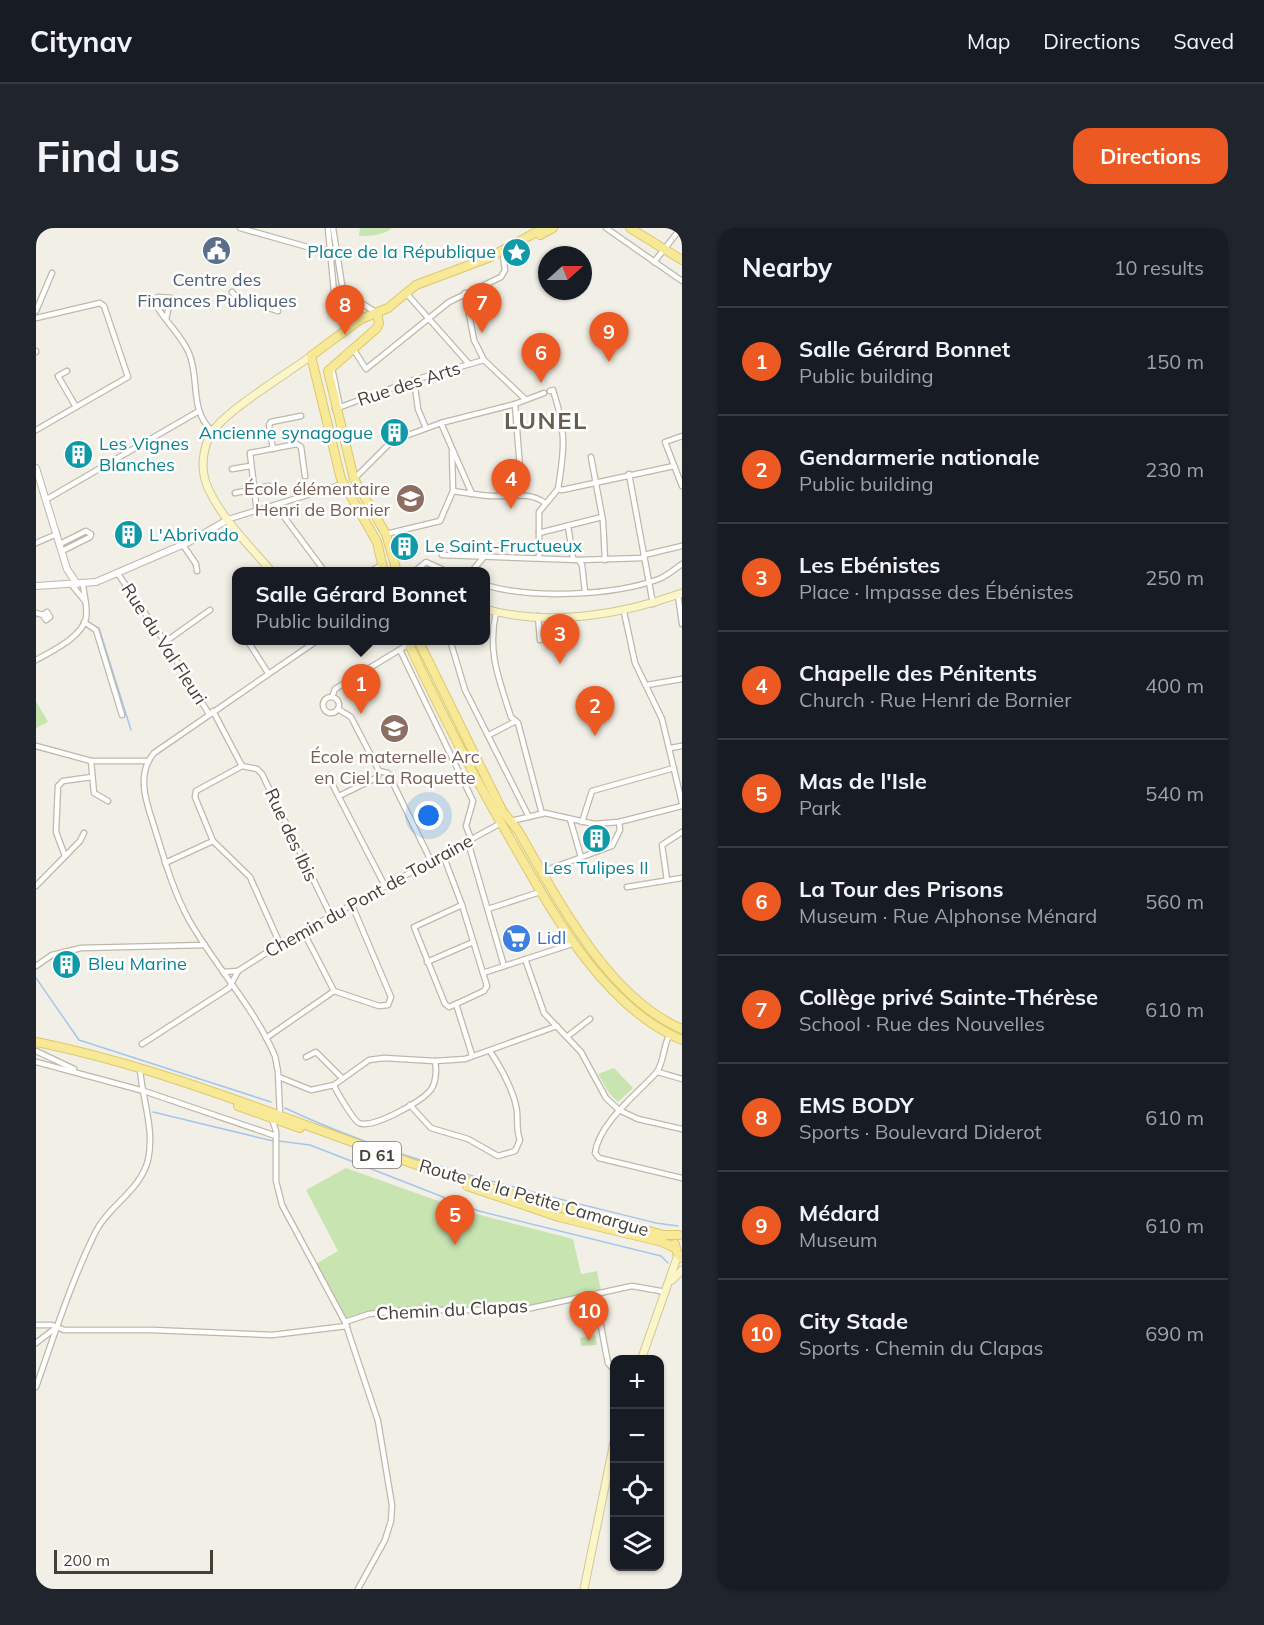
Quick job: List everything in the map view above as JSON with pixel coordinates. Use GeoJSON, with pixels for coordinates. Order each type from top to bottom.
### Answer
{"type":"FeatureCollection","features":[{"type":"Feature","properties":{"kind":"main road"},"geometry":{"type":"LineString","coordinates":[[502,254],[544,228]]}},
{"type":"Feature","properties":{"kind":"main road"},"geometry":{"type":"LineString","coordinates":[[268,567],[212,497],[205,479],[205,453],[212,431],[225,418],[361,319],[388,308],[426,279],[502,254],[553,228]]}},
{"type":"Feature","properties":{"kind":"main road"},"geometry":{"type":"LineString","coordinates":[[630,228],[682,260]]}},
{"type":"Feature","properties":{"kind":"main road"},"geometry":{"type":"LineString","coordinates":[[376,313],[379,323],[376,328],[328,371],[354,479],[386,534],[396,567]]}},
{"type":"Feature","properties":{"kind":"main road"},"geometry":{"type":"LineString","coordinates":[[311,356],[343,484],[377,542],[383,567]]}},
{"type":"Feature","properties":{"kind":"main road"},"geometry":{"type":"LineString","coordinates":[[343,484],[354,479]]}},
{"type":"Feature","properties":{"kind":"main road"},"geometry":{"type":"LineString","coordinates":[[490,610],[538,616],[624,612],[680,594]]}},
{"type":"Feature","properties":{"kind":"main road"},"geometry":{"type":"LineString","coordinates":[[415,645],[540,892],[575,944],[608,986],[670,1034],[682,1040]]}},
{"type":"Feature","properties":{"kind":"main road"},"geometry":{"type":"LineString","coordinates":[[501,818],[511,821],[541,872],[610,974],[650,1008],[682,1029]]}},
{"type":"Feature","properties":{"kind":"main road","name":"Route de la Petite Camargue"},"geometry":{"type":"LineString","coordinates":[[36,1042],[140,1069],[187,1084],[559,1218],[662,1242],[679,1254]]}},
{"type":"Feature","properties":{"kind":"main road","name":"Route de la Petite Camargue"},"geometry":{"type":"LineString","coordinates":[[277,1117],[486,1187],[664,1235],[681,1234]]}},
{"type":"Feature","properties":{"kind":"main road"},"geometry":{"type":"LineString","coordinates":[[642,1355],[672,1280],[679,1254],[681,1234]]}},
{"type":"Feature","properties":{"kind":"main road"},"geometry":{"type":"LineString","coordinates":[[672,1280],[682,1270]]}},
{"type":"Feature","properties":{"kind":"main road"},"geometry":{"type":"LineString","coordinates":[[584,1589],[611,1463]]}},
{"type":"Feature","properties":{"kind":"street"},"geometry":{"type":"LineString","coordinates":[[240,228],[329,253],[337,252]]}},
{"type":"Feature","properties":{"kind":"street"},"geometry":{"type":"LineString","coordinates":[[328,228],[332,279],[336,295],[358,308],[361,319]]}},
{"type":"Feature","properties":{"kind":"street"},"geometry":{"type":"LineString","coordinates":[[333,228],[342,285],[347,294],[376,313]]}},
{"type":"Feature","properties":{"kind":"street"},"geometry":{"type":"LineString","coordinates":[[606,228],[682,281]]}},
{"type":"Feature","properties":{"kind":"street"},"geometry":{"type":"LineString","coordinates":[[654,262],[681,228]]}},
{"type":"Feature","properties":{"kind":"street"},"geometry":{"type":"LineString","coordinates":[[354,350],[366,369],[456,297],[501,277],[505,270],[502,254]]}},
{"type":"Feature","properties":{"kind":"street"},"geometry":{"type":"LineString","coordinates":[[36,311],[52,273]]}},
{"type":"Feature","properties":{"kind":"street"},"geometry":{"type":"LineString","coordinates":[[332,279],[342,285]]}},
{"type":"Feature","properties":{"kind":"street"},"geometry":{"type":"LineString","coordinates":[[336,295],[342,285]]}},
{"type":"Feature","properties":{"kind":"street"},"geometry":{"type":"LineString","coordinates":[[232,292],[237,298],[278,311]]}},
{"type":"Feature","properties":{"kind":"street"},"geometry":{"type":"LineString","coordinates":[[406,293],[469,364]]}},
{"type":"Feature","properties":{"kind":"street"},"geometry":{"type":"LineString","coordinates":[[465,293],[474,340],[484,360],[525,399]]}},
{"type":"Feature","properties":{"kind":"street"},"geometry":{"type":"LineString","coordinates":[[166,319],[171,298],[158,297],[155,303],[166,319],[189,352],[194,370],[199,411],[212,431]]}},
{"type":"Feature","properties":{"kind":"street"},"geometry":{"type":"LineString","coordinates":[[36,318],[100,303],[104,306],[128,377],[36,430]]}},
{"type":"Feature","properties":{"kind":"street","name":"Rue des Arts"},"geometry":{"type":"LineString","coordinates":[[338,408],[414,380],[484,360]]}},
{"type":"Feature","properties":{"kind":"street"},"geometry":{"type":"LineString","coordinates":[[67,371],[58,376],[76,407]]}},
{"type":"Feature","properties":{"kind":"street"},"geometry":{"type":"LineString","coordinates":[[414,380],[418,409],[426,428]]}},
{"type":"Feature","properties":{"kind":"street"},"geometry":{"type":"LineString","coordinates":[[539,558],[539,512],[558,489],[564,451],[564,422],[552,390]]}},
{"type":"Feature","properties":{"kind":"street"},"geometry":{"type":"LineString","coordinates":[[354,479],[386,446],[426,428],[515,404],[544,393]]}},
{"type":"Feature","properties":{"kind":"street"},"geometry":{"type":"LineString","coordinates":[[515,404],[520,468],[518,494]]}},
{"type":"Feature","properties":{"kind":"street"},"geometry":{"type":"LineString","coordinates":[[47,499],[199,411]]}},
{"type":"Feature","properties":{"kind":"street"},"geometry":{"type":"LineString","coordinates":[[273,449],[269,425],[272,422],[301,416]]}},
{"type":"Feature","properties":{"kind":"street"},"geometry":{"type":"LineString","coordinates":[[441,423],[472,494]]}},
{"type":"Feature","properties":{"kind":"street"},"geometry":{"type":"LineString","coordinates":[[682,436],[665,442],[682,486]]}},
{"type":"Feature","properties":{"kind":"street"},"geometry":{"type":"LineString","coordinates":[[256,512],[250,453],[297,444],[301,447],[305,476]]}},
{"type":"Feature","properties":{"kind":"street"},"geometry":{"type":"LineString","coordinates":[[386,534],[440,521],[453,491],[452,452]]}},
{"type":"Feature","properties":{"kind":"street"},"geometry":{"type":"LineString","coordinates":[[591,457],[602,517],[605,560]]}},
{"type":"Feature","properties":{"kind":"street"},"geometry":{"type":"LineString","coordinates":[[232,469],[250,466]]}},
{"type":"Feature","properties":{"kind":"street"},"geometry":{"type":"LineString","coordinates":[[558,489],[674,466]]}},
{"type":"Feature","properties":{"kind":"street"},"geometry":{"type":"LineString","coordinates":[[36,468],[68,570],[85,601],[84,622],[73,636],[36,660]]}},
{"type":"Feature","properties":{"kind":"street"},"geometry":{"type":"LineString","coordinates":[[629,475],[653,603]]}},
{"type":"Feature","properties":{"kind":"street"},"geometry":{"type":"LineString","coordinates":[[36,586],[77,584],[118,574],[183,545],[229,519],[343,484]]}},
{"type":"Feature","properties":{"kind":"street"},"geometry":{"type":"LineString","coordinates":[[235,493],[269,486]]}},
{"type":"Feature","properties":{"kind":"street"},"geometry":{"type":"LineString","coordinates":[[453,491],[503,497],[518,494],[540,499],[545,503]]}},
{"type":"Feature","properties":{"kind":"street"},"geometry":{"type":"LineString","coordinates":[[276,506],[321,567]]}},
{"type":"Feature","properties":{"kind":"street"},"geometry":{"type":"LineString","coordinates":[[539,533],[602,517]]}},
{"type":"Feature","properties":{"kind":"street"},"geometry":{"type":"LineString","coordinates":[[568,526],[573,558]]}},
{"type":"Feature","properties":{"kind":"street"},"geometry":{"type":"LineString","coordinates":[[86,531],[91,534],[90,537],[61,548],[86,531]]}},
{"type":"Feature","properties":{"kind":"street"},"geometry":{"type":"LineString","coordinates":[[36,543],[57,534]]}},
{"type":"Feature","properties":{"kind":"street"},"geometry":{"type":"LineString","coordinates":[[183,545],[196,564],[197,571]]}},
{"type":"Feature","properties":{"kind":"street"},"geometry":{"type":"LineString","coordinates":[[442,555],[605,560],[644,557],[682,546]]}},
{"type":"Feature","properties":{"kind":"street"},"geometry":{"type":"LineString","coordinates":[[475,567],[483,558]]}},
{"type":"Feature","properties":{"kind":"street"},"geometry":{"type":"LineString","coordinates":[[579,560],[582,565],[585,592]]}},
{"type":"Feature","properties":{"kind":"street"},"geometry":{"type":"LineString","coordinates":[[420,567],[426,562],[437,567]]}},
{"type":"Feature","properties":{"kind":"street"},"geometry":{"type":"LineString","coordinates":[[490,586],[510,593],[553,595],[585,592],[661,579],[682,564]]}},
{"type":"Feature","properties":{"kind":"street"},"geometry":{"type":"LineString","coordinates":[[63,584],[68,570]]}},
{"type":"Feature","properties":{"kind":"street","name":"Rue du Val Fleuri"},"geometry":{"type":"LineString","coordinates":[[118,574],[211,712],[242,766]]}},
{"type":"Feature","properties":{"kind":"street"},"geometry":{"type":"LineString","coordinates":[[77,584],[85,601]]}},
{"type":"Feature","properties":{"kind":"street"},"geometry":{"type":"LineString","coordinates":[[680,594],[682,624]]}},
{"type":"Feature","properties":{"kind":"street"},"geometry":{"type":"LineString","coordinates":[[165,642],[210,610]]}},
{"type":"Feature","properties":{"kind":"street"},"geometry":{"type":"LineString","coordinates":[[496,612],[491,634],[492,658],[511,717],[516,721],[542,814]]}},
{"type":"Feature","properties":{"kind":"street"},"geometry":{"type":"LineString","coordinates":[[511,821],[542,814],[582,822],[619,822],[682,804],[659,710],[635,663],[624,612]]}},
{"type":"Feature","properties":{"kind":"street"},"geometry":{"type":"LineString","coordinates":[[36,613],[43,615]]}},
{"type":"Feature","properties":{"kind":"street"},"geometry":{"type":"LineString","coordinates":[[538,616],[540,640]]}},
{"type":"Feature","properties":{"kind":"street"},"geometry":{"type":"LineString","coordinates":[[84,622],[96,630],[122,715]]}},
{"type":"Feature","properties":{"kind":"street"},"geometry":{"type":"LineString","coordinates":[[250,645],[268,673]]}},
{"type":"Feature","properties":{"kind":"street"},"geometry":{"type":"LineString","coordinates":[[310,645],[154,753],[147,761],[143,774],[144,793],[165,863],[183,909],[266,1038],[275,1056],[279,1077],[276,1181],[282,1205],[346,1324],[378,1421],[392,1505],[391,1521],[385,1540],[358,1589]]}},
{"type":"Feature","properties":{"kind":"street"},"geometry":{"type":"LineString","coordinates":[[338,709],[330,713],[323,708],[324,701],[332,697],[335,689],[407,645]]}},
{"type":"Feature","properties":{"kind":"street"},"geometry":{"type":"LineString","coordinates":[[452,645],[465,690],[529,817]]}},
{"type":"Feature","properties":{"kind":"street"},"geometry":{"type":"LineString","coordinates":[[400,650],[473,801],[466,826],[471,839],[470,849],[504,966]]}},
{"type":"Feature","properties":{"kind":"street"},"geometry":{"type":"LineString","coordinates":[[646,685],[682,679]]}},
{"type":"Feature","properties":{"kind":"street"},"geometry":{"type":"LineString","coordinates":[[332,697],[339,702],[338,709]]}},
{"type":"Feature","properties":{"kind":"street"},"geometry":{"type":"LineString","coordinates":[[338,709],[351,717],[379,771],[378,777],[339,796]]}},
{"type":"Feature","properties":{"kind":"street"},"geometry":{"type":"LineString","coordinates":[[489,735],[516,721]]}},
{"type":"Feature","properties":{"kind":"street"},"geometry":{"type":"LineString","coordinates":[[36,746],[91,760],[147,761]]}},
{"type":"Feature","properties":{"kind":"street"},"geometry":{"type":"LineString","coordinates":[[670,748],[682,746]]}},
{"type":"Feature","properties":{"kind":"street"},"geometry":{"type":"LineString","coordinates":[[91,760],[96,796],[108,801]]}},
{"type":"Feature","properties":{"kind":"street"},"geometry":{"type":"LineString","coordinates":[[242,766],[195,791],[195,797],[213,841],[250,877],[280,944]]}},
{"type":"Feature","properties":{"kind":"street","name":"Rue des Ibis"},"geometry":{"type":"LineString","coordinates":[[242,766],[257,769],[262,774],[331,916]]}},
{"type":"Feature","properties":{"kind":"street"},"geometry":{"type":"LineString","coordinates":[[582,822],[592,791],[674,768]]}},
{"type":"Feature","properties":{"kind":"street"},"geometry":{"type":"LineString","coordinates":[[379,771],[388,773],[431,861]]}},
{"type":"Feature","properties":{"kind":"street"},"geometry":{"type":"LineString","coordinates":[[328,776],[385,886]]}},
{"type":"Feature","properties":{"kind":"street"},"geometry":{"type":"LineString","coordinates":[[65,856],[56,832],[58,786],[63,781],[92,777]]}},
{"type":"Feature","properties":{"kind":"street","name":"Chemin du Pont de Touraine"},"geometry":{"type":"LineString","coordinates":[[223,972],[238,971],[280,944],[471,839],[501,818]]}},
{"type":"Feature","properties":{"kind":"street"},"geometry":{"type":"LineString","coordinates":[[570,819],[581,857]]}},
{"type":"Feature","properties":{"kind":"street"},"geometry":{"type":"LineString","coordinates":[[541,872],[612,846],[620,830],[619,822]]}},
{"type":"Feature","properties":{"kind":"street"},"geometry":{"type":"LineString","coordinates":[[667,880],[662,845],[682,832]]}},
{"type":"Feature","properties":{"kind":"street"},"geometry":{"type":"LineString","coordinates":[[37,882],[80,841],[84,833]]}},
{"type":"Feature","properties":{"kind":"street"},"geometry":{"type":"LineString","coordinates":[[165,863],[213,841]]}},
{"type":"Feature","properties":{"kind":"street"},"geometry":{"type":"LineString","coordinates":[[443,855],[462,905],[487,986],[484,992],[449,1007],[445,1004],[414,927],[462,905]]}},
{"type":"Feature","properties":{"kind":"street"},"geometry":{"type":"LineString","coordinates":[[627,887],[682,878]]}},
{"type":"Feature","properties":{"kind":"street"},"geometry":{"type":"LineString","coordinates":[[488,909],[540,892]]}},
{"type":"Feature","properties":{"kind":"street"},"geometry":{"type":"LineString","coordinates":[[303,931],[334,991],[379,1006],[390,1003],[392,997],[352,905]]}},
{"type":"Feature","properties":{"kind":"street"},"geometry":{"type":"LineString","coordinates":[[427,962],[473,942]]}},
{"type":"Feature","properties":{"kind":"street"},"geometry":{"type":"LineString","coordinates":[[483,973],[575,944]]}},
{"type":"Feature","properties":{"kind":"street"},"geometry":{"type":"LineString","coordinates":[[36,966],[52,955],[81,948],[205,945]]}},
{"type":"Feature","properties":{"kind":"street"},"geometry":{"type":"LineString","coordinates":[[525,959],[544,1013],[568,1036],[594,1072],[606,1098],[620,1110],[638,1119],[682,1129]]}},
{"type":"Feature","properties":{"kind":"street","name":"Chemin du Pont de Touraine"},"geometry":{"type":"LineString","coordinates":[[231,984],[238,971]]}},
{"type":"Feature","properties":{"kind":"street"},"geometry":{"type":"LineString","coordinates":[[142,1044],[230,988],[231,984]]}},
{"type":"Feature","properties":{"kind":"street"},"geometry":{"type":"LineString","coordinates":[[266,1038],[334,991]]}},
{"type":"Feature","properties":{"kind":"street"},"geometry":{"type":"LineString","coordinates":[[456,1004],[472,1054]]}},
{"type":"Feature","properties":{"kind":"street"},"geometry":{"type":"LineString","coordinates":[[568,1036],[590,1019]]}},
{"type":"Feature","properties":{"kind":"street"},"geometry":{"type":"LineString","coordinates":[[279,1077],[310,1090],[334,1085],[369,1060],[384,1058],[435,1061],[465,1059],[472,1054],[490,1051],[557,1026]]}},
{"type":"Feature","properties":{"kind":"street"},"geometry":{"type":"LineString","coordinates":[[670,1034],[658,1072],[620,1110],[596,1147],[596,1157],[682,1178]]}},
{"type":"Feature","properties":{"kind":"street"},"geometry":{"type":"LineString","coordinates":[[36,1051],[87,1075]]}},
{"type":"Feature","properties":{"kind":"street"},"geometry":{"type":"LineString","coordinates":[[410,1105],[431,1128],[468,1139],[498,1156],[515,1151],[520,1140],[515,1123],[517,1111],[506,1081],[490,1051]]}},
{"type":"Feature","properties":{"kind":"street"},"geometry":{"type":"LineString","coordinates":[[306,1057],[316,1052],[342,1078]]}},
{"type":"Feature","properties":{"kind":"street"},"geometry":{"type":"LineString","coordinates":[[334,1085],[342,1096],[351,1117],[360,1124],[372,1124],[430,1092],[435,1080],[435,1061]]}},
{"type":"Feature","properties":{"kind":"street"},"geometry":{"type":"LineString","coordinates":[[36,1062],[144,1091],[276,1134]]}},
{"type":"Feature","properties":{"kind":"street"},"geometry":{"type":"LineString","coordinates":[[36,1387],[57,1326],[95,1233],[145,1170],[150,1141],[140,1069]]}},
{"type":"Feature","properties":{"kind":"street"},"geometry":{"type":"LineString","coordinates":[[658,1072],[682,1079]]}},
{"type":"Feature","properties":{"kind":"street"},"geometry":{"type":"LineString","coordinates":[[276,1134],[277,1117]]}},
{"type":"Feature","properties":{"kind":"street","name":"Chemin du Clapas"},"geometry":{"type":"LineString","coordinates":[[36,1324],[57,1326],[64,1330],[142,1329],[272,1335],[346,1324],[369,1314],[407,1310],[522,1310],[632,1286],[666,1292]]}},
{"type":"Feature","properties":{"kind":"street"},"geometry":{"type":"LineString","coordinates":[[595,1295],[610,1365]]}},
{"type":"Feature","properties":{"kind":"street"},"geometry":{"type":"LineString","coordinates":[[36,1343],[57,1326]]}},
{"type":"Feature","properties":{"kind":"green space"},"geometry":{"type":"Polygon","coordinates":[[[360,228],[392,228],[381,234],[359,236],[360,228]]]}},
{"type":"Feature","properties":{"kind":"green space"},"geometry":{"type":"Polygon","coordinates":[[[36,701],[48,722],[36,728],[36,701]]]}},
{"type":"Feature","properties":{"kind":"green space"},"geometry":{"type":"Polygon","coordinates":[[[614,1068],[633,1088],[618,1102],[609,1093],[598,1074],[614,1068]]]}},
{"type":"Feature","properties":{"kind":"green space"},"geometry":{"type":"Polygon","coordinates":[[[346,1168],[469,1212],[573,1239],[581,1274],[597,1271],[601,1291],[527,1307],[388,1309],[347,1318],[314,1265],[338,1251],[306,1190],[346,1168]]]}},
{"type":"Feature","properties":{"kind":"green space"},"geometry":{"type":"Polygon","coordinates":[[[595,1335],[597,1345],[581,1346],[580,1338],[595,1335]]]}},
{"type":"Feature","properties":{"kind":"waterway"},"geometry":{"type":"LineString","coordinates":[[99,628],[131,730]]}},
{"type":"Feature","properties":{"kind":"waterway"},"geometry":{"type":"LineString","coordinates":[[36,978],[79,1040],[271,1102]]}},
{"type":"Feature","properties":{"kind":"waterway"},"geometry":{"type":"LineString","coordinates":[[285,1108],[375,1145],[421,1160],[562,1200],[656,1223],[678,1226]]}},
{"type":"Feature","properties":{"kind":"waterway"},"geometry":{"type":"LineString","coordinates":[[153,1112],[273,1141]]}},
{"type":"Feature","properties":{"kind":"waterway"},"geometry":{"type":"LineString","coordinates":[[279,1141],[310,1145],[479,1211],[661,1256],[668,1263]]}},
{"type":"Feature","properties":{"kind":"place","name":"Centre des Finances Publiques"},"geometry":{"type":"Point","coordinates":[217,251]}},
{"type":"Feature","properties":{"kind":"place","name":"Place de la République"},"geometry":{"type":"Point","coordinates":[517,252]}},
{"type":"Feature","properties":{"kind":"place","name":"Collège privé Sainte-Thérèse"},"geometry":{"type":"Point","coordinates":[482,333]}},
{"type":"Feature","properties":{"kind":"place","name":"EMS BODY"},"geometry":{"type":"Point","coordinates":[345,335]}},
{"type":"Feature","properties":{"kind":"place","name":"Médard"},"geometry":{"type":"Point","coordinates":[609,362]}},
{"type":"Feature","properties":{"kind":"place","name":"La Tour des Prisons"},"geometry":{"type":"Point","coordinates":[541,383]}},
{"type":"Feature","properties":{"kind":"place","name":"Ancienne synagogue"},"geometry":{"type":"Point","coordinates":[394,433]}},
{"type":"Feature","properties":{"kind":"place","name":"Les Vignes Blanches"},"geometry":{"type":"Point","coordinates":[78,454]}},
{"type":"Feature","properties":{"kind":"place","name":"École élémentaire Henri de Bornier"},"geometry":{"type":"Point","coordinates":[411,499]}},
{"type":"Feature","properties":{"kind":"place","name":"Chapelle des Pénitents"},"geometry":{"type":"Point","coordinates":[511,509]}},
{"type":"Feature","properties":{"kind":"place","name":"L'Abrivado"},"geometry":{"type":"Point","coordinates":[128,535]}},
{"type":"Feature","properties":{"kind":"place","name":"Le Saint-Fructueux"},"geometry":{"type":"Point","coordinates":[404,546]}},
{"type":"Feature","properties":{"kind":"place","name":"Les Ebénistes"},"geometry":{"type":"Point","coordinates":[560,664]}},
{"type":"Feature","properties":{"kind":"place","name":"Salle Gérard Bonnet"},"geometry":{"type":"Point","coordinates":[361,714]}},
{"type":"Feature","properties":{"kind":"place","name":"École maternelle Arc en Ciel La Roquette"},"geometry":{"type":"Point","coordinates":[395,728]}},
{"type":"Feature","properties":{"kind":"place","name":"Gendarmerie nationale"},"geometry":{"type":"Point","coordinates":[595,736]}},
{"type":"Feature","properties":{"kind":"place","name":"Les Tulipes II"},"geometry":{"type":"Point","coordinates":[596,839]}},
{"type":"Feature","properties":{"kind":"place","name":"Lidl"},"geometry":{"type":"Point","coordinates":[516,938]}},
{"type":"Feature","properties":{"kind":"place","name":"Bleu Marine"},"geometry":{"type":"Point","coordinates":[67,964]}},
{"type":"Feature","properties":{"kind":"place","name":"Mas de l'Isle"},"geometry":{"type":"Point","coordinates":[455,1245]}},
{"type":"Feature","properties":{"kind":"place","name":"City Stade"},"geometry":{"type":"Point","coordinates":[589,1341]}},
{"type":"Feature","properties":{"kind":"district","name":"LUNEL"},"geometry":{"type":"Point","coordinates":[546,421]}}]}
